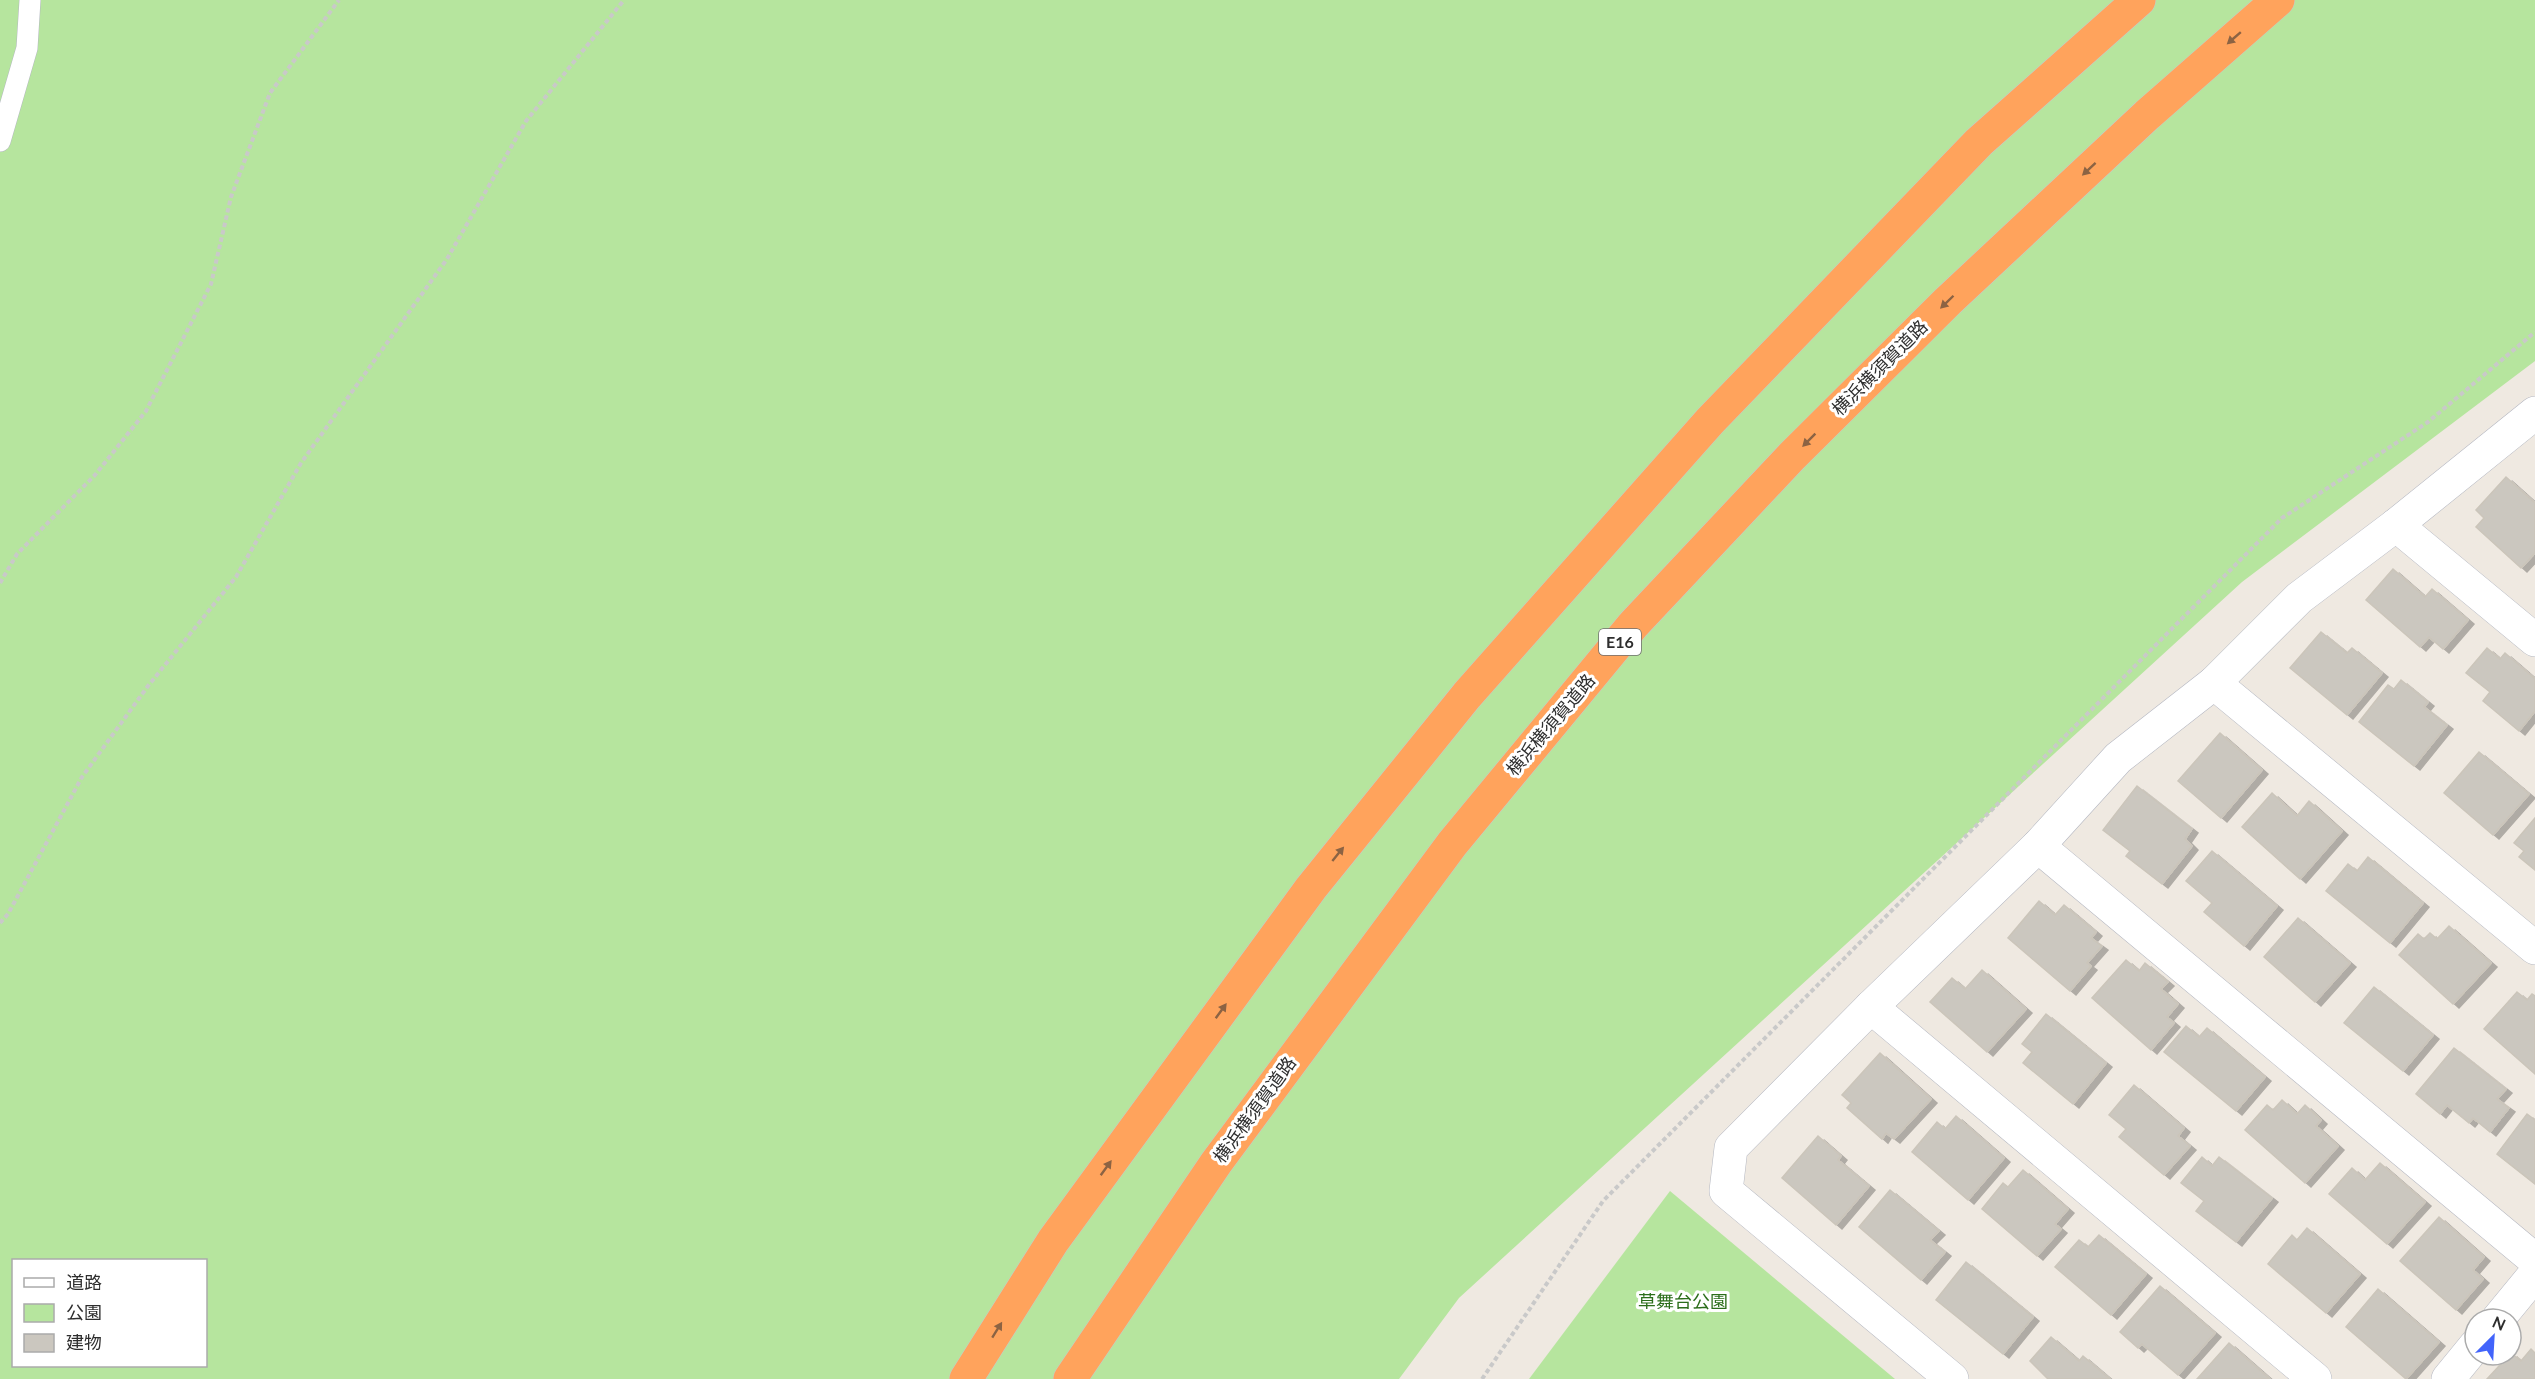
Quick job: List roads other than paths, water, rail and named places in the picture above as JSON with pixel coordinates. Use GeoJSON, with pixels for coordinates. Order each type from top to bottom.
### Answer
{"type":"FeatureCollection","features":[{"type":"Feature","properties":{"kind":"highway"},"geometry":{"type":"LineString","coordinates":[[966,1379],[1053,1241],[1311,888],[1467,695],[1710,421],[1979,142],[2139,0]]}},
{"type":"Feature","properties":{"kind":"highway","name":"横浜横須賀道路"},"geometry":{"type":"LineString","coordinates":[[1070,1379],[1216,1163],[1431,872],[1634,625],[1792,456],[1948,301],[2147,115],[2278,0]]}},
{"type":"Feature","properties":{"kind":"street"},"geometry":{"type":"LineString","coordinates":[[1952,1379],[1726,1191],[1731,1148],[1870,1007],[2038,846],[2118,758],[2214,683],[2300,598],[2396,525],[2535,413]]}},
{"type":"Feature","properties":{"kind":"street"},"geometry":{"type":"LineString","coordinates":[[2396,525],[2535,640]]}},
{"type":"Feature","properties":{"kind":"street"},"geometry":{"type":"LineString","coordinates":[[2214,683],[2535,948]]}},
{"type":"Feature","properties":{"kind":"street"},"geometry":{"type":"LineString","coordinates":[[2038,846],[2535,1260]]}},
{"type":"Feature","properties":{"kind":"street"},"geometry":{"type":"LineString","coordinates":[[1870,1007],[2315,1379]]}},
{"type":"Feature","properties":{"kind":"street"},"geometry":{"type":"LineString","coordinates":[[2508,1307],[2535,1274]]}},
{"type":"Feature","properties":{"kind":"street"},"geometry":{"type":"LineString","coordinates":[[2448,1379],[2463,1361]]}},
{"type":"Feature","properties":{"kind":"lane"},"geometry":{"type":"LineString","coordinates":[[0,141],[27,48],[30,0]]}},
{"type":"Feature","properties":{"kind":"park label","name":"草舞台公園"},"geometry":{"type":"Point","coordinates":[1683,1302]}}]}
